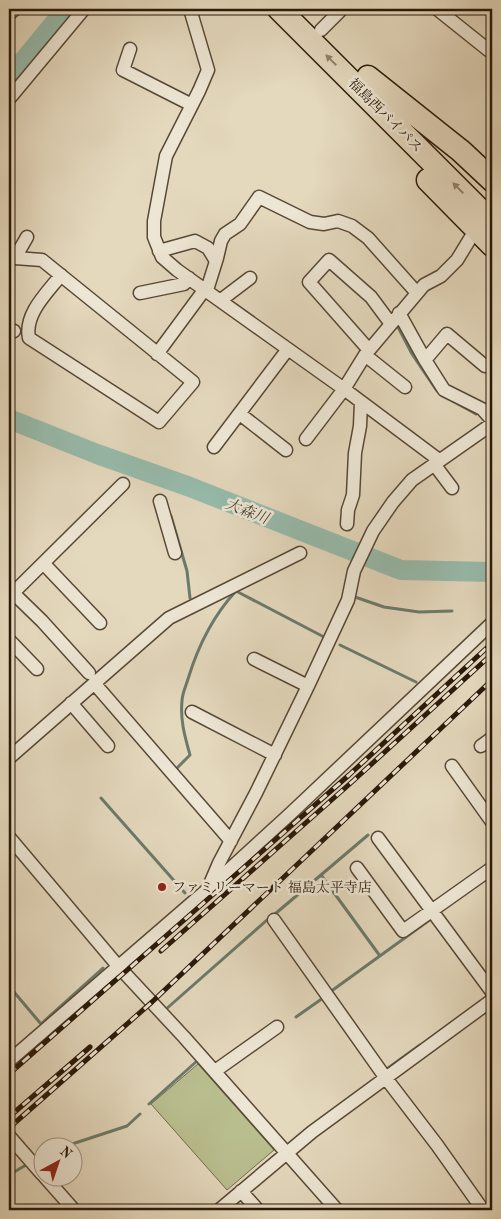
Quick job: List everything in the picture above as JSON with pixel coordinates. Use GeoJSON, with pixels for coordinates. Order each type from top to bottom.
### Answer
{"type":"FeatureCollection","features":[{"type":"Feature","properties":{"kind":"highway","name":"福島西バイパス"},"geometry":{"type":"LineString","coordinates":[[279,9],[361,80],[492,201]]}},
{"type":"Feature","properties":{"kind":"highway","name":"福島西バイパス"},"geometry":{"type":"LineString","coordinates":[[300,9],[321,30],[484,226],[492,245]]}},
{"type":"Feature","properties":{"kind":"highway"},"geometry":{"type":"LineString","coordinates":[[361,80],[460,151],[492,180]]}},
{"type":"Feature","properties":{"kind":"street"},"geometry":{"type":"LineString","coordinates":[[9,14],[15,9]]}},
{"type":"Feature","properties":{"kind":"street"},"geometry":{"type":"LineString","coordinates":[[9,99],[84,9]]}},
{"type":"Feature","properties":{"kind":"street"},"geometry":{"type":"LineString","coordinates":[[190,9],[208,70],[166,156],[154,221],[154,237],[162,257],[362,402],[436,462],[452,488]]}},
{"type":"Feature","properties":{"kind":"street"},"geometry":{"type":"LineString","coordinates":[[321,30],[342,9]]}},
{"type":"Feature","properties":{"kind":"street"},"geometry":{"type":"LineString","coordinates":[[437,9],[492,53]]}},
{"type":"Feature","properties":{"kind":"street"},"geometry":{"type":"LineString","coordinates":[[130,49],[123,70],[192,105]]}},
{"type":"Feature","properties":{"kind":"street"},"geometry":{"type":"LineString","coordinates":[[157,354],[206,289],[225,234],[240,224],[259,197],[310,222],[324,224],[338,221],[352,226],[368,238],[417,293]]}},
{"type":"Feature","properties":{"kind":"street"},"geometry":{"type":"LineString","coordinates":[[306,439],[344,389],[367,353],[400,313],[424,285],[441,276],[457,260],[484,226]]}},
{"type":"Feature","properties":{"kind":"street"},"geometry":{"type":"LineString","coordinates":[[12,257],[27,238]]}},
{"type":"Feature","properties":{"kind":"street"},"geometry":{"type":"LineString","coordinates":[[159,250],[195,241],[208,248],[216,261]]}},
{"type":"Feature","properties":{"kind":"street"},"geometry":{"type":"LineString","coordinates":[[12,257],[42,260],[193,382],[160,422],[29,338],[28,330],[35,308],[61,276]]}},
{"type":"Feature","properties":{"kind":"street"},"geometry":{"type":"LineString","coordinates":[[391,324],[371,298],[329,260],[309,282],[367,353],[405,387]]}},
{"type":"Feature","properties":{"kind":"street"},"geometry":{"type":"LineString","coordinates":[[140,293],[184,284],[189,278]]}},
{"type":"Feature","properties":{"kind":"street"},"geometry":{"type":"LineString","coordinates":[[221,300],[250,278]]}},
{"type":"Feature","properties":{"kind":"street"},"geometry":{"type":"LineString","coordinates":[[400,313],[424,360],[444,390],[482,409],[492,420]]}},
{"type":"Feature","properties":{"kind":"street"},"geometry":{"type":"LineString","coordinates":[[424,360],[447,334],[485,366]]}},
{"type":"Feature","properties":{"kind":"street"},"geometry":{"type":"LineString","coordinates":[[214,447],[288,349]]}},
{"type":"Feature","properties":{"kind":"street"},"geometry":{"type":"LineString","coordinates":[[347,524],[348,510],[353,496],[354,453],[360,426],[362,402]]}},
{"type":"Feature","properties":{"kind":"street"},"geometry":{"type":"LineString","coordinates":[[240,414],[286,450]]}},
{"type":"Feature","properties":{"kind":"street"},"geometry":{"type":"LineString","coordinates":[[208,889],[218,863],[275,754],[348,600],[354,571],[373,531],[393,502],[412,480],[492,424]]}},
{"type":"Feature","properties":{"kind":"street"},"geometry":{"type":"LineString","coordinates":[[123,484],[44,564],[10,593],[42,621],[230,841]]}},
{"type":"Feature","properties":{"kind":"street"},"geometry":{"type":"LineString","coordinates":[[160,501],[175,553]]}},
{"type":"Feature","properties":{"kind":"street"},"geometry":{"type":"LineString","coordinates":[[9,758],[71,703],[91,678],[169,618],[300,553]]}},
{"type":"Feature","properties":{"kind":"street"},"geometry":{"type":"LineString","coordinates":[[44,564],[100,624]]}},
{"type":"Feature","properties":{"kind":"street"},"geometry":{"type":"LineString","coordinates":[[9,1061],[208,889],[492,624]]}},
{"type":"Feature","properties":{"kind":"street"},"geometry":{"type":"LineString","coordinates":[[9,640],[37,669]]}},
{"type":"Feature","properties":{"kind":"street"},"geometry":{"type":"LineString","coordinates":[[254,659],[308,686]]}},
{"type":"Feature","properties":{"kind":"street"},"geometry":{"type":"LineString","coordinates":[[71,703],[108,746]]}},
{"type":"Feature","properties":{"kind":"street"},"geometry":{"type":"LineString","coordinates":[[192,712],[275,754]]}},
{"type":"Feature","properties":{"kind":"street"},"geometry":{"type":"LineString","coordinates":[[481,746],[492,738]]}},
{"type":"Feature","properties":{"kind":"street"},"geometry":{"type":"LineString","coordinates":[[452,766],[492,822]]}},
{"type":"Feature","properties":{"kind":"street"},"geometry":{"type":"LineString","coordinates":[[9,837],[118,966],[215,1071],[336,1210]]}},
{"type":"Feature","properties":{"kind":"street"},"geometry":{"type":"LineString","coordinates":[[378,838],[492,992]]}},
{"type":"Feature","properties":{"kind":"street"},"geometry":{"type":"LineString","coordinates":[[357,868],[403,931],[492,868]]}},
{"type":"Feature","properties":{"kind":"street"},"geometry":{"type":"LineString","coordinates":[[274,920],[483,1210]]}},
{"type":"Feature","properties":{"kind":"street"},"geometry":{"type":"LineString","coordinates":[[219,1210],[287,1152],[492,1000]]}},
{"type":"Feature","properties":{"kind":"street"},"geometry":{"type":"LineString","coordinates":[[215,1071],[277,1027]]}},
{"type":"Feature","properties":{"kind":"street"},"geometry":{"type":"LineString","coordinates":[[9,1136],[32,1162]]}},
{"type":"Feature","properties":{"kind":"street"},"geometry":{"type":"LineString","coordinates":[[53,1186],[74,1210]]}},
{"type":"Feature","properties":{"kind":"street"},"geometry":{"type":"LineString","coordinates":[[241,1191],[258,1210]]}},
{"type":"Feature","properties":{"kind":"green space"},"geometry":{"type":"Polygon","coordinates":[[[198,1064],[274,1150],[227,1190],[151,1104],[198,1064]]]}},
{"type":"Feature","properties":{"kind":"waterway"},"geometry":{"type":"LineString","coordinates":[[9,78],[66,9]]}},
{"type":"Feature","properties":{"kind":"waterway"},"geometry":{"type":"LineString","coordinates":[[397,325],[412,354],[437,391]]}},
{"type":"Feature","properties":{"kind":"waterway"},"geometry":{"type":"LineString","coordinates":[[453,401],[476,414]]}},
{"type":"Feature","properties":{"kind":"waterway","name":"大森川"},"geometry":{"type":"LineString","coordinates":[[9,419],[97,454],[190,487],[401,570],[492,572]]}},
{"type":"Feature","properties":{"kind":"waterway"},"geometry":{"type":"LineString","coordinates":[[171,516],[187,571],[190,598]]}},
{"type":"Feature","properties":{"kind":"waterway"},"geometry":{"type":"LineString","coordinates":[[236,591],[324,637]]}},
{"type":"Feature","properties":{"kind":"waterway"},"geometry":{"type":"LineString","coordinates":[[176,769],[190,755],[183,728],[182,708],[183,696],[192,667],[201,644],[213,622],[236,591]]}},
{"type":"Feature","properties":{"kind":"waterway"},"geometry":{"type":"LineString","coordinates":[[355,597],[384,607],[419,612],[452,611]]}},
{"type":"Feature","properties":{"kind":"waterway"},"geometry":{"type":"LineString","coordinates":[[340,645],[416,682]]}},
{"type":"Feature","properties":{"kind":"waterway"},"geometry":{"type":"LineString","coordinates":[[101,798],[185,893]]}},
{"type":"Feature","properties":{"kind":"waterway"},"geometry":{"type":"LineString","coordinates":[[275,914],[368,835]]}},
{"type":"Feature","properties":{"kind":"waterway"},"geometry":{"type":"LineString","coordinates":[[321,875],[380,956]]}},
{"type":"Feature","properties":{"kind":"waterway"},"geometry":{"type":"LineString","coordinates":[[330,992],[431,919]]}},
{"type":"Feature","properties":{"kind":"waterway"},"geometry":{"type":"LineString","coordinates":[[165,1010],[267,920]]}},
{"type":"Feature","properties":{"kind":"waterway"},"geometry":{"type":"LineString","coordinates":[[14,992],[41,1024],[103,968]]}},
{"type":"Feature","properties":{"kind":"waterway"},"geometry":{"type":"LineString","coordinates":[[296,1017],[323,998]]}},
{"type":"Feature","properties":{"kind":"waterway"},"geometry":{"type":"LineString","coordinates":[[384,1071],[420,1045]]}},
{"type":"Feature","properties":{"kind":"waterway"},"geometry":{"type":"LineString","coordinates":[[149,1104],[197,1061],[199,1063]]}},
{"type":"Feature","properties":{"kind":"waterway"},"geometry":{"type":"LineString","coordinates":[[82,1141],[127,1126],[140,1114]]}},
{"type":"Feature","properties":{"kind":"waterway"},"geometry":{"type":"LineString","coordinates":[[9,1175],[26,1165]]}},
{"type":"Feature","properties":{"kind":"railway"},"geometry":{"type":"LineString","coordinates":[[9,1074],[349,775],[492,643]]}},
{"type":"Feature","properties":{"kind":"railway"},"geometry":{"type":"LineString","coordinates":[[161,951],[353,781],[492,654]]}},
{"type":"Feature","properties":{"kind":"railway"},"geometry":{"type":"LineString","coordinates":[[9,1128],[152,1002],[492,680]]}},
{"type":"Feature","properties":{"kind":"railway"},"geometry":{"type":"LineString","coordinates":[[9,1117],[90,1047]]}},
{"type":"Feature","properties":{"kind":"place","name":"ファミリーマート 福島太平寺店"},"geometry":{"type":"Point","coordinates":[162,887]}}]}
